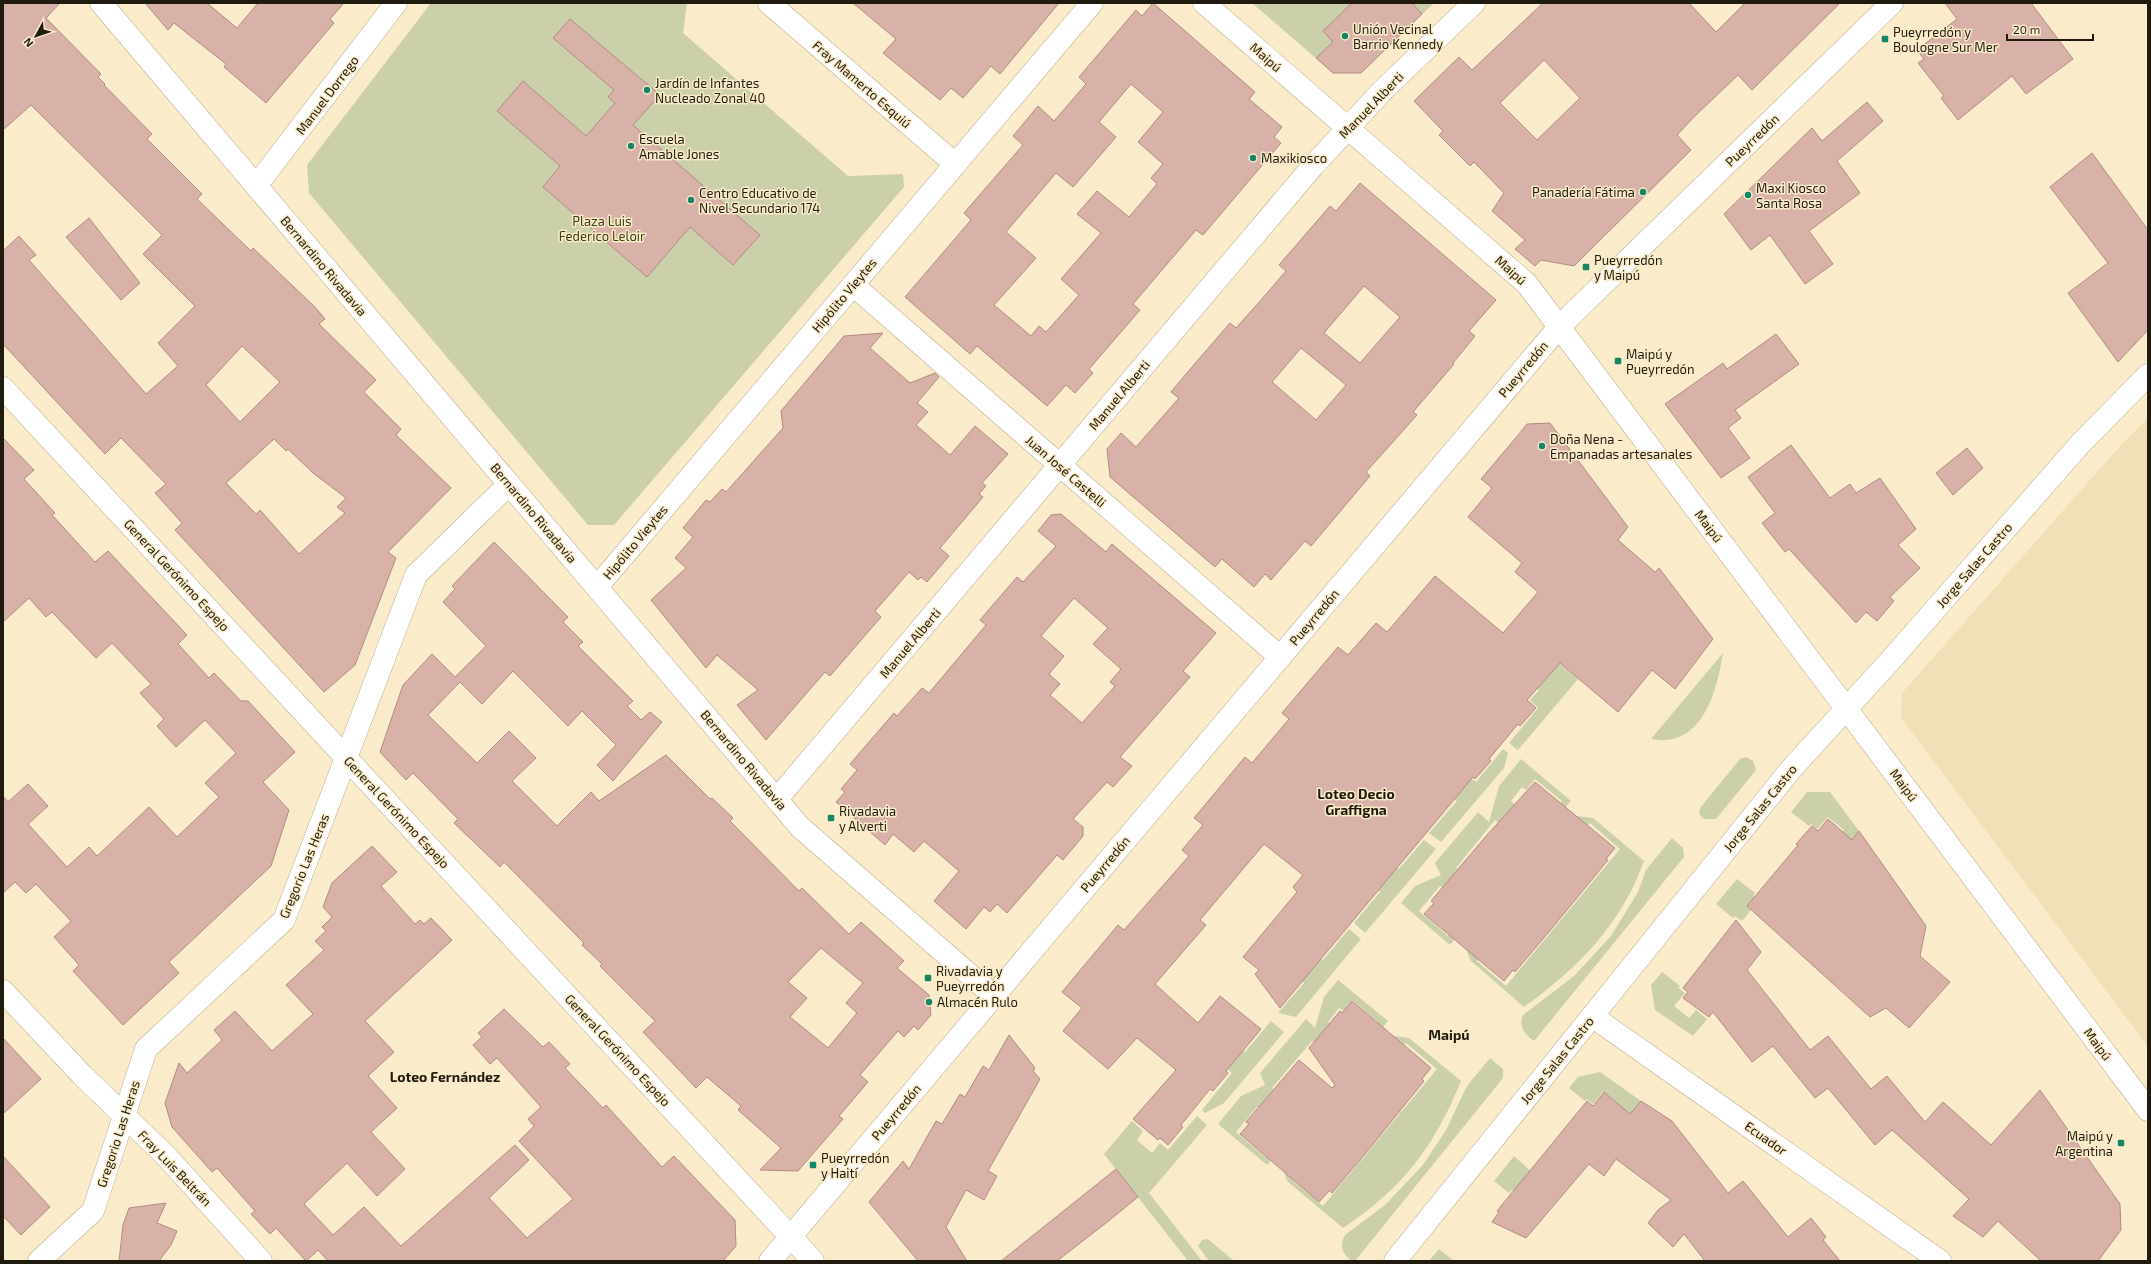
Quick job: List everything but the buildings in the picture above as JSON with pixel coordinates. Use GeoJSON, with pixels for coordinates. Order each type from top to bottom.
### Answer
{"type":"FeatureCollection","features":[{"type":"Feature","properties":{"kind":"street","name":"Bernardino Rivadavia"},"geometry":{"type":"LineString","coordinates":[[101,3],[800,826],[994,996]]}},
{"type":"Feature","properties":{"kind":"street","name":"Manuel Dorrego"},"geometry":{"type":"LineString","coordinates":[[256,186],[396,3]]}},
{"type":"Feature","properties":{"kind":"street","name":"Fray Mamerto Esquiú"},"geometry":{"type":"LineString","coordinates":[[769,3],[955,164]]}},
{"type":"Feature","properties":{"kind":"street","name":"Hipólito Vieytes"},"geometry":{"type":"LineString","coordinates":[[597,587],[1092,3]]}},
{"type":"Feature","properties":{"kind":"street","name":"Maipú"},"geometry":{"type":"LineString","coordinates":[[1204,3],[1527,284],[2148,1110]]}},
{"type":"Feature","properties":{"kind":"street","name":"Manuel Alberti"},"geometry":{"type":"LineString","coordinates":[[777,799],[1302,178],[1382,91],[1474,3]]}},
{"type":"Feature","properties":{"kind":"street","name":"Pueyrredón"},"geometry":{"type":"LineString","coordinates":[[770,1261],[1559,327],[1892,3]]}},
{"type":"Feature","properties":{"kind":"street","name":"Juan José Castelli"},"geometry":{"type":"LineString","coordinates":[[852,285],[1280,657]]}},
{"type":"Feature","properties":{"kind":"street","name":"Jorge Salas Castro"},"geometry":{"type":"LineString","coordinates":[[1395,1261],[1792,768],[2081,443],[2148,375]]}},
{"type":"Feature","properties":{"kind":"street","name":"General Gerónimo Espejo"},"geometry":{"type":"LineString","coordinates":[[3,388],[813,1261]]}},
{"type":"Feature","properties":{"kind":"street","name":"Gregorio Las Heras"},"geometry":{"type":"LineString","coordinates":[[39,1261],[93,1211],[146,1049],[284,920],[416,575],[509,484]]}},
{"type":"Feature","properties":{"kind":"street","name":"Fray Luis Beltrán"},"geometry":{"type":"LineString","coordinates":[[3,991],[82,1075],[166,1156],[261,1261]]}},
{"type":"Feature","properties":{"kind":"street","name":"Ecuador"},"geometry":{"type":"LineString","coordinates":[[1592,1016],[1940,1261]]}},
{"type":"Feature","properties":{"kind":"shaded area"},"geometry":{"type":"Polygon","coordinates":[[[2148,418],[2148,1047],[1901,718],[1902,693],[2120,446],[2148,418]]]}},
{"type":"Feature","properties":{"kind":"green space","name":"Plaza Luis Federico Leloir"},"geometry":{"type":"Polygon","coordinates":[[[431,3],[687,3],[683,33],[848,176],[903,174],[904,187],[614,525],[588,525],[309,193],[307,165],[431,3]]]}},
{"type":"Feature","properties":{"kind":"green space","name":"Unión Vecinal Barrio Kennedy"},"geometry":{"type":"Polygon","coordinates":[[[1252,3],[1434,3],[1361,73],[1333,73],[1252,3]]]}},
{"type":"Feature","properties":{"kind":"green space"},"geometry":{"type":"Polygon","coordinates":[[[1534,643],[1578,679],[1518,750],[1509,743],[1538,708],[1530,700],[1539,690],[1525,678],[1534,643]]]}},
{"type":"Feature","properties":{"kind":"green space"},"geometry":{"type":"Polygon","coordinates":[[[1723,653],[1711,700],[1704,714],[1695,726],[1683,735],[1668,740],[1651,739],[1723,653]]]}},
{"type":"Feature","properties":{"kind":"green space"},"geometry":{"type":"Polygon","coordinates":[[[1503,749],[1508,753],[1504,768],[1441,842],[1429,833],[1457,801],[1450,795],[1467,775],[1476,782],[1503,749]]]}},
{"type":"Feature","properties":{"kind":"green space"},"geometry":{"type":"Polygon","coordinates":[[[1746,757],[1753,761],[1756,770],[1716,819],[1704,819],[1699,814],[1700,808],[1740,759],[1746,757]]]}},
{"type":"Feature","properties":{"kind":"green space"},"geometry":{"type":"Polygon","coordinates":[[[1521,759],[1571,801],[1556,818],[1551,814],[1562,801],[1535,779],[1526,790],[1522,787],[1511,801],[1522,811],[1506,829],[1495,820],[1456,868],[1467,877],[1452,895],[1440,886],[1419,911],[1448,936],[1459,924],[1464,928],[1450,945],[1401,903],[1415,886],[1441,875],[1435,863],[1478,812],[1489,822],[1499,786],[1521,759]]]}},
{"type":"Feature","properties":{"kind":"green space"},"geometry":{"type":"Polygon","coordinates":[[[1807,792],[1830,792],[1859,831],[1847,846],[1837,837],[1844,830],[1828,817],[1817,829],[1811,824],[1809,826],[1791,812],[1807,792]]]}},
{"type":"Feature","properties":{"kind":"green space"},"geometry":{"type":"Polygon","coordinates":[[[1570,815],[1593,818],[1644,861],[1623,905],[1596,943],[1580,961],[1562,977],[1524,1007],[1470,960],[1464,942],[1487,948],[1477,961],[1506,986],[1620,849],[1590,823],[1578,836],[1570,815]]]}},
{"type":"Feature","properties":{"kind":"green space"},"geometry":{"type":"Polygon","coordinates":[[[1672,838],[1683,848],[1684,857],[1534,1041],[1523,1030],[1521,1023],[1523,1015],[1574,976],[1611,936],[1638,892],[1646,870],[1672,838]]]}},
{"type":"Feature","properties":{"kind":"green space"},"geometry":{"type":"Polygon","coordinates":[[[1424,840],[1436,849],[1365,933],[1354,923],[1380,892],[1374,886],[1393,864],[1399,869],[1424,840]]]}},
{"type":"Feature","properties":{"kind":"green space"},"geometry":{"type":"Polygon","coordinates":[[[1737,879],[1755,893],[1753,895],[1759,900],[1742,921],[1735,916],[1733,918],[1716,904],[1737,879]]]}},
{"type":"Feature","properties":{"kind":"green space"},"geometry":{"type":"Polygon","coordinates":[[[1349,929],[1361,939],[1296,1017],[1278,1013],[1304,983],[1299,977],[1317,956],[1323,960],[1349,929]]]}},
{"type":"Feature","properties":{"kind":"green space"},"geometry":{"type":"Polygon","coordinates":[[[1662,972],[1680,986],[1678,988],[1685,993],[1674,1006],[1689,1018],[1696,1010],[1707,1019],[1693,1036],[1655,1010],[1651,985],[1662,972]]]}},
{"type":"Feature","properties":{"kind":"green space"},"geometry":{"type":"Polygon","coordinates":[[[1338,980],[1388,1021],[1373,1039],[1368,1035],[1378,1022],[1352,1000],[1343,1011],[1339,1008],[1328,1022],[1339,1031],[1323,1050],[1312,1041],[1272,1088],[1284,1099],[1269,1116],[1257,1107],[1236,1132],[1265,1157],[1276,1145],[1281,1149],[1267,1165],[1218,1124],[1241,1096],[1265,1085],[1260,1073],[1306,1019],[1315,1028],[1324,997],[1338,980]]]}},
{"type":"Feature","properties":{"kind":"green space"},"geometry":{"type":"Polygon","coordinates":[[[1271,1021],[1284,1032],[1224,1103],[1205,1113],[1202,1110],[1232,1073],[1224,1066],[1239,1048],[1245,1052],[1271,1021]]]}},
{"type":"Feature","properties":{"kind":"green space"},"geometry":{"type":"Polygon","coordinates":[[[1387,1035],[1409,1038],[1461,1081],[1440,1126],[1428,1146],[1414,1164],[1400,1181],[1383,1197],[1343,1228],[1287,1181],[1281,1162],[1304,1168],[1293,1181],[1323,1206],[1437,1069],[1406,1043],[1394,1057],[1387,1035]]]}},
{"type":"Feature","properties":{"kind":"green space"},"geometry":{"type":"Polygon","coordinates":[[[1490,1058],[1503,1069],[1503,1078],[1355,1261],[1352,1261],[1342,1250],[1342,1243],[1345,1235],[1385,1205],[1423,1165],[1446,1130],[1467,1086],[1490,1058]]]}},
{"type":"Feature","properties":{"kind":"green space"},"geometry":{"type":"Polygon","coordinates":[[[1600,1072],[1641,1101],[1624,1121],[1614,1113],[1620,1105],[1603,1091],[1593,1104],[1587,1099],[1585,1101],[1569,1088],[1578,1077],[1600,1072]]]}},
{"type":"Feature","properties":{"kind":"green space"},"geometry":{"type":"Polygon","coordinates":[[[1197,1116],[1207,1125],[1149,1193],[1202,1261],[1188,1261],[1104,1154],[1132,1121],[1143,1131],[1137,1140],[1152,1153],[1160,1143],[1168,1150],[1197,1116]]]}},
{"type":"Feature","properties":{"kind":"green space"},"geometry":{"type":"Polygon","coordinates":[[[1514,1156],[1535,1175],[1518,1195],[1512,1190],[1509,1193],[1494,1181],[1514,1156]]]}},
{"type":"Feature","properties":{"kind":"green space"},"geometry":{"type":"Polygon","coordinates":[[[1207,1239],[1234,1261],[1209,1261],[1198,1246],[1202,1240],[1207,1239]]]}},
{"type":"Feature","properties":{"kind":"green space"},"geometry":{"type":"Polygon","coordinates":[[[1439,1249],[1454,1261],[1429,1261],[1439,1249]]]}},
{"type":"Feature","properties":{"kind":"place","name":"Unión Vecinal Barrio Kennedy"},"geometry":{"type":"Point","coordinates":[1345,36]}},
{"type":"Feature","properties":{"kind":"place","name":"Pueyrredón y Boulogne Sur Mer"},"geometry":{"type":"Point","coordinates":[1885,39]}},
{"type":"Feature","properties":{"kind":"place","name":"Jardín de Infantes Nucleado Zonal 40"},"geometry":{"type":"Point","coordinates":[647,90]}},
{"type":"Feature","properties":{"kind":"place","name":"Escuela Amable Jones"},"geometry":{"type":"Point","coordinates":[631,146]}},
{"type":"Feature","properties":{"kind":"place","name":"Maxikiosco"},"geometry":{"type":"Point","coordinates":[1253,158]}},
{"type":"Feature","properties":{"kind":"place","name":"Panadería Fátima"},"geometry":{"type":"Point","coordinates":[1643,192]}},
{"type":"Feature","properties":{"kind":"place","name":"Maxi Kiosco Santa Rosa"},"geometry":{"type":"Point","coordinates":[1748,195]}},
{"type":"Feature","properties":{"kind":"place","name":"Centro Educativo de Nivel Secundario 174"},"geometry":{"type":"Point","coordinates":[691,200]}},
{"type":"Feature","properties":{"kind":"place","name":"Pueyrredón y Maipú"},"geometry":{"type":"Point","coordinates":[1586,267]}},
{"type":"Feature","properties":{"kind":"place","name":"Maipú y Pueyrredón"},"geometry":{"type":"Point","coordinates":[1618,361]}},
{"type":"Feature","properties":{"kind":"place","name":"Doña Nena - Empanadas artesanales"},"geometry":{"type":"Point","coordinates":[1542,446]}},
{"type":"Feature","properties":{"kind":"place","name":"Rivadavia y Alverti"},"geometry":{"type":"Point","coordinates":[831,818]}},
{"type":"Feature","properties":{"kind":"place","name":"Rivadavia y Pueyrredón"},"geometry":{"type":"Point","coordinates":[928,978]}},
{"type":"Feature","properties":{"kind":"place","name":"Almacén Rulo"},"geometry":{"type":"Point","coordinates":[929,1002]}},
{"type":"Feature","properties":{"kind":"place","name":"Maipú y Argentina"},"geometry":{"type":"Point","coordinates":[2121,1143]}},
{"type":"Feature","properties":{"kind":"place","name":"Pueyrredón y Haití"},"geometry":{"type":"Point","coordinates":[813,1165]}},
{"type":"Feature","properties":{"kind":"district","name":"Loteo Decio Graffigna"},"geometry":{"type":"Point","coordinates":[1356,802]}},
{"type":"Feature","properties":{"kind":"district","name":"Maipú"},"geometry":{"type":"Point","coordinates":[1449,1035]}},
{"type":"Feature","properties":{"kind":"district","name":"Loteo Fernández"},"geometry":{"type":"Point","coordinates":[445,1077]}}]}
